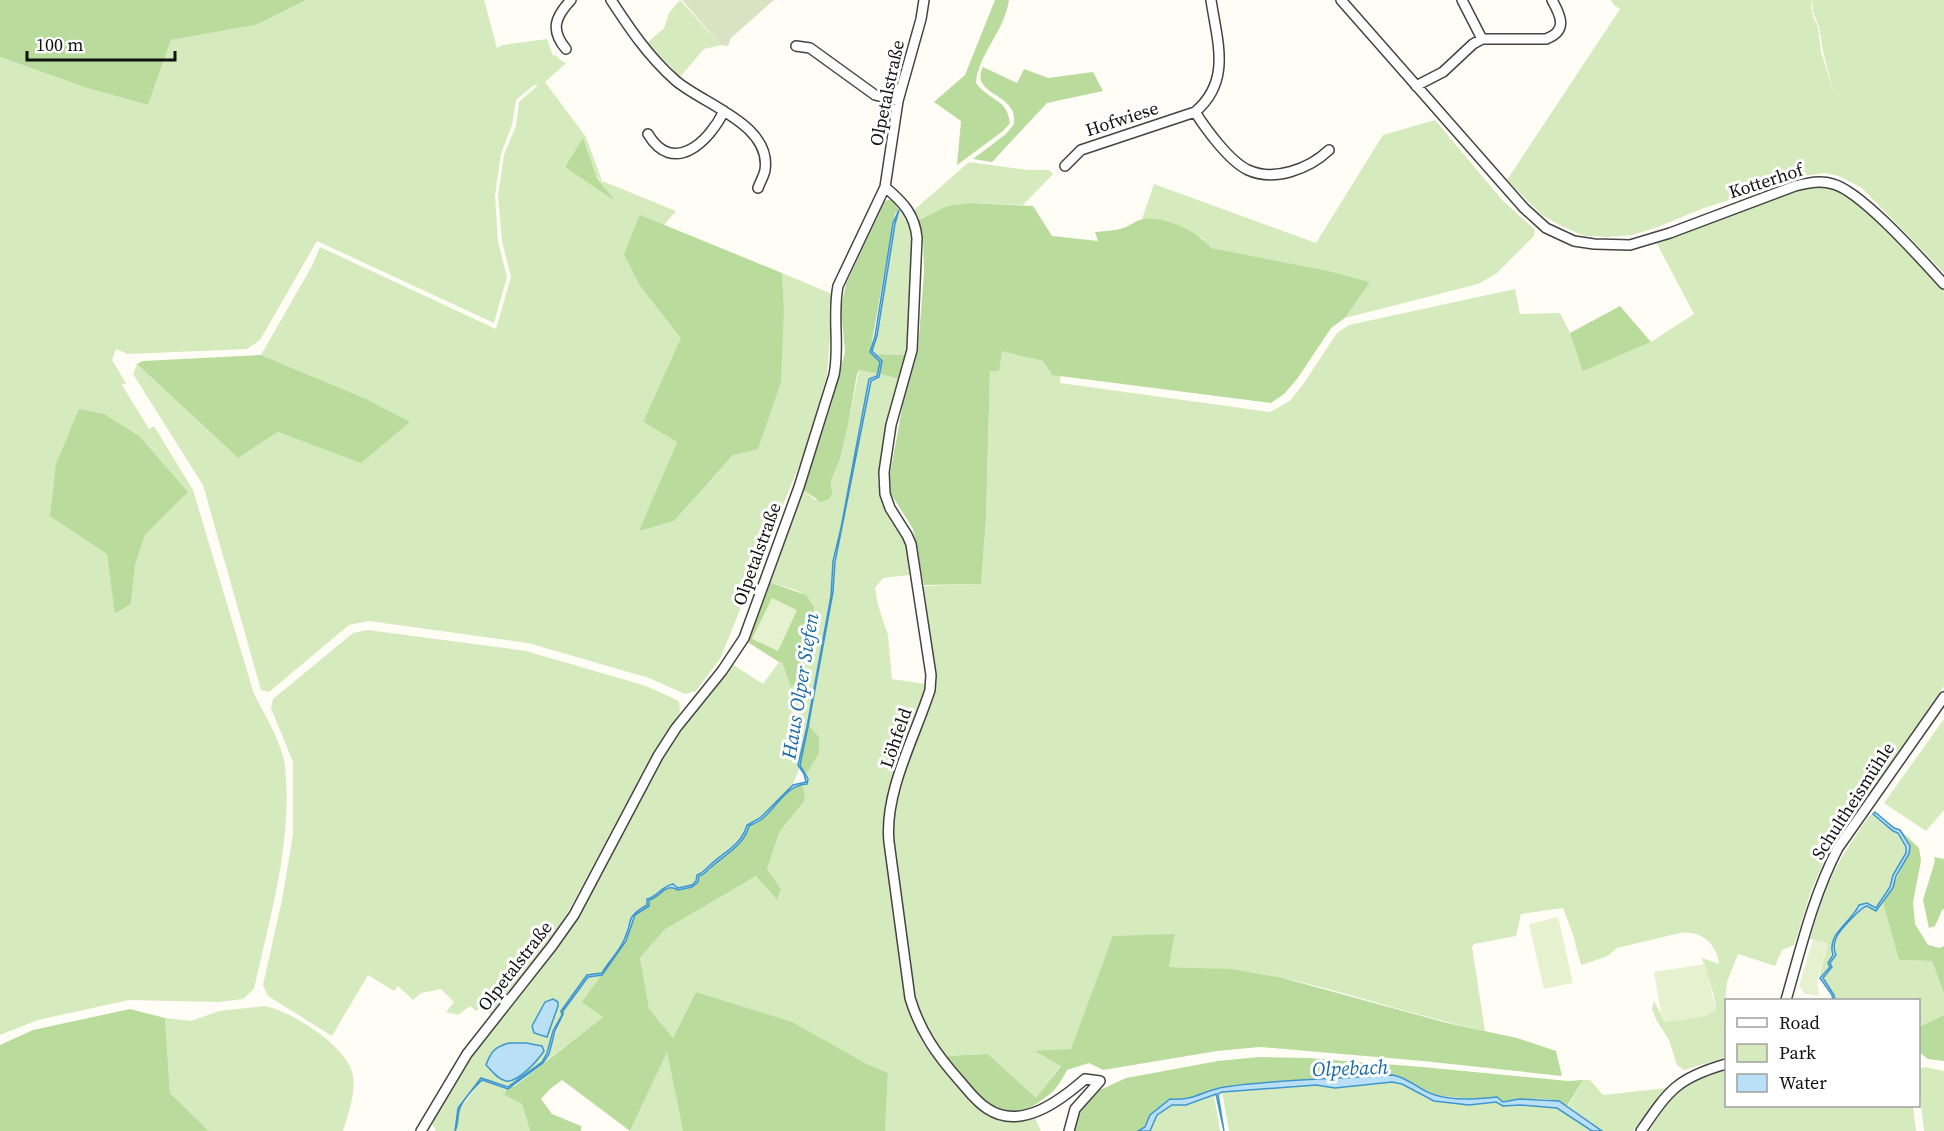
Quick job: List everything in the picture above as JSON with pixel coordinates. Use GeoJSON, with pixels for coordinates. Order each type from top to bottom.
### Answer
{"type":"FeatureCollection","features":[{"type":"Feature","properties":{"kind":"street"},"geometry":{"type":"LineString","coordinates":[[566,50],[557,39],[555,27],[558,17],[572,0]]}},
{"type":"Feature","properties":{"kind":"street"},"geometry":{"type":"LineString","coordinates":[[611,0],[641,46],[677,82],[748,127],[759,142],[765,160],[765,171],[758,188]]}},
{"type":"Feature","properties":{"kind":"street","name":"Olpetalstraße"},"geometry":{"type":"LineString","coordinates":[[421,1131],[467,1053],[574,915],[658,756],[676,728],[722,671],[744,638],[799,487],[834,375],[837,361],[835,306],[838,286],[885,187],[898,101],[921,19],[924,0]]}},
{"type":"Feature","properties":{"kind":"street"},"geometry":{"type":"LineString","coordinates":[[1211,0],[1220,62],[1213,92],[1195,112],[1202,123],[1233,159],[1257,173],[1283,173],[1302,168],[1318,161],[1329,150]]}},
{"type":"Feature","properties":{"kind":"street"},"geometry":{"type":"LineString","coordinates":[[1341,0],[1416,86],[1443,72],[1473,44],[1482,39],[1546,39],[1556,35],[1561,27],[1560,14],[1552,0]]}},
{"type":"Feature","properties":{"kind":"street"},"geometry":{"type":"LineString","coordinates":[[1462,0],[1482,39]]}},
{"type":"Feature","properties":{"kind":"street"},"geometry":{"type":"LineString","coordinates":[[796,46],[810,48],[875,94],[898,101]]}},
{"type":"Feature","properties":{"kind":"street","name":"Kotterhof"},"geometry":{"type":"LineString","coordinates":[[1416,86],[1500,182],[1546,228],[1574,241],[1594,244],[1629,244],[1670,232],[1795,186],[1815,182],[1833,184],[1850,191],[1944,284]]}},
{"type":"Feature","properties":{"kind":"street"},"geometry":{"type":"LineString","coordinates":[[648,134],[655,145],[663,151],[685,152],[701,144],[709,136],[724,111]]}},
{"type":"Feature","properties":{"kind":"street","name":"Hofwiese"},"geometry":{"type":"LineString","coordinates":[[1065,166],[1081,150],[1195,112]]}},
{"type":"Feature","properties":{"kind":"street","name":"Löhfeld"},"geometry":{"type":"LineString","coordinates":[[885,187],[900,200],[909,212],[916,224],[917,238],[912,350],[891,426],[884,472],[885,494],[890,508],[908,535],[911,544],[931,675],[930,690],[900,774],[888,816],[893,876],[910,998],[917,1022],[939,1058],[979,1102],[1000,1116],[1029,1114],[1053,1104],[1085,1078],[1100,1081],[1075,1109],[1069,1131]]}},
{"type":"Feature","properties":{"kind":"street","name":"Schultheismühle"},"geometry":{"type":"LineString","coordinates":[[1786,999],[1808,919],[1838,848],[1944,697]]}},
{"type":"Feature","properties":{"kind":"street"},"geometry":{"type":"LineString","coordinates":[[1641,1131],[1677,1085],[1701,1071],[1725,1064]]}},
{"type":"Feature","properties":{"kind":"green space"},"geometry":{"type":"Polygon","coordinates":[[[0,0],[306,0],[256,25],[171,40],[148,105],[87,88],[0,57],[0,0]]]}},
{"type":"Feature","properties":{"kind":"green space"},"geometry":{"type":"Polygon","coordinates":[[[306,0],[484,0],[497,48],[503,45],[547,39],[553,56],[556,55],[566,63],[545,82],[586,137],[602,181],[676,211],[664,225],[640,216],[640,286],[682,338],[643,422],[677,442],[640,530],[674,521],[733,455],[784,307],[782,273],[832,294],[829,308],[830,336],[827,375],[803,456],[720,659],[696,691],[685,694],[649,678],[528,643],[369,621],[349,625],[269,692],[261,690],[203,485],[133,374],[137,364],[238,458],[278,432],[361,462],[364,398],[261,355],[312,266],[320,247],[496,329],[511,277],[502,241],[498,195],[504,155],[516,126],[519,102],[538,85],[534,85],[516,100],[512,125],[501,154],[495,195],[498,242],[507,277],[494,323],[317,241],[260,340],[247,349],[128,354],[116,349],[112,360],[126,383],[122,385],[149,429],[154,426],[193,490],[254,694],[284,758],[287,794],[283,850],[254,989],[243,999],[219,1002],[129,1000],[38,1020],[0,1035],[0,57],[87,88],[148,105],[171,40],[256,25],[306,0]],[[583,139],[565,167],[611,197],[596,175],[583,139]],[[188,492],[107,554],[116,614],[131,604],[135,565],[145,535],[188,492]]]}},
{"type":"Feature","properties":{"kind":"green space"},"geometry":{"type":"Polygon","coordinates":[[[680,0],[721,45],[704,49],[679,78],[654,50],[651,52],[645,45],[664,28],[669,13],[680,0]]]}},
{"type":"Feature","properties":{"kind":"green space"},"geometry":{"type":"Polygon","coordinates":[[[682,0],[774,0],[731,38],[728,46],[721,45],[682,0]]]}},
{"type":"Feature","properties":{"kind":"green space"},"geometry":{"type":"Polygon","coordinates":[[[995,0],[1009,0],[1002,23],[981,62],[976,83],[1001,104],[1010,123],[1003,131],[957,165],[961,121],[934,102],[965,75],[995,0]]]}},
{"type":"Feature","properties":{"kind":"green space"},"geometry":{"type":"Polygon","coordinates":[[[1611,0],[1811,0],[1821,52],[1833,91],[1812,0],[1944,0],[1944,273],[1862,188],[1839,176],[1824,173],[1804,176],[1704,208],[1632,235],[1585,236],[1542,215],[1507,180],[1620,9],[1611,0]]]}},
{"type":"Feature","properties":{"kind":"green space"},"geometry":{"type":"Polygon","coordinates":[[[983,67],[1017,83],[1024,69],[1048,78],[1093,72],[1103,91],[1047,103],[992,162],[973,159],[1006,134],[1014,124],[1013,113],[1008,104],[985,87],[981,81],[980,75],[983,67]]]}},
{"type":"Feature","properties":{"kind":"green space"},"geometry":{"type":"Polygon","coordinates":[[[1435,120],[1503,201],[1535,230],[1534,236],[1496,274],[1478,284],[1345,318],[1370,282],[1329,271],[1210,248],[1202,238],[1142,219],[1154,184],[1316,243],[1383,135],[1435,120]]]}},
{"type":"Feature","properties":{"kind":"green space"},"geometry":{"type":"Polygon","coordinates":[[[583,138],[597,178],[615,201],[565,167],[583,138]]]}},
{"type":"Feature","properties":{"kind":"green space"},"geometry":{"type":"Polygon","coordinates":[[[969,162],[1027,170],[1049,170],[1053,174],[1023,205],[969,203],[947,206],[919,220],[914,210],[969,162]]]}},
{"type":"Feature","properties":{"kind":"green space"},"geometry":{"type":"Polygon","coordinates":[[[1833,185],[1872,213],[1944,288],[1944,686],[1827,855],[1811,891],[1794,945],[1782,950],[1775,966],[1738,954],[1727,982],[1724,1014],[1725,1057],[1684,1070],[1677,1065],[1669,1040],[1652,1009],[1654,1001],[1665,1022],[1704,1016],[1716,1010],[1702,958],[1719,964],[1715,950],[1706,939],[1694,934],[1680,933],[1617,948],[1608,956],[1581,965],[1563,908],[1521,914],[1516,936],[1474,944],[1472,947],[1485,1031],[1265,974],[1210,968],[1169,967],[1175,935],[1071,1049],[1035,1052],[1061,1065],[1036,1099],[988,1054],[943,1056],[931,1040],[914,997],[892,838],[893,820],[901,782],[934,689],[935,673],[924,586],[981,584],[986,518],[990,370],[1002,350],[1043,361],[1052,375],[1061,375],[1060,383],[1270,412],[1290,401],[1337,333],[1349,325],[1515,289],[1520,314],[1560,313],[1584,370],[1651,342],[1694,314],[1655,240],[1796,187],[1833,185]]]}},
{"type":"Feature","properties":{"kind":"green space"},"geometry":{"type":"Polygon","coordinates":[[[892,199],[899,210],[895,214],[870,352],[880,362],[878,374],[859,370],[857,374],[840,459],[831,481],[832,493],[829,499],[821,502],[803,490],[830,409],[845,352],[841,309],[846,284],[885,201],[892,199]]]}},
{"type":"Feature","properties":{"kind":"green space"},"geometry":{"type":"Polygon","coordinates":[[[969,203],[1033,206],[1052,236],[1098,241],[1095,232],[1120,229],[1144,219],[1162,220],[1190,231],[1211,248],[1329,271],[1370,282],[1345,318],[1331,328],[1297,379],[1284,394],[1271,403],[1052,375],[1043,361],[1002,351],[999,371],[990,371],[986,518],[981,584],[924,585],[913,529],[891,494],[890,474],[904,398],[918,349],[924,273],[923,236],[919,220],[947,206],[969,203]]]}},
{"type":"Feature","properties":{"kind":"green space"},"geometry":{"type":"Polygon","coordinates":[[[900,211],[911,229],[912,248],[907,347],[905,355],[874,354],[872,351],[877,336],[895,224],[900,211]]]}},
{"type":"Feature","properties":{"kind":"green space"},"geometry":{"type":"Polygon","coordinates":[[[640,215],[782,273],[784,307],[781,382],[758,449],[733,455],[674,521],[639,531],[677,442],[643,422],[681,338],[640,286],[624,254],[640,215]]]}},
{"type":"Feature","properties":{"kind":"green space"},"geometry":{"type":"Polygon","coordinates":[[[1620,306],[1651,342],[1583,371],[1570,333],[1620,306]]]}},
{"type":"Feature","properties":{"kind":"green space"},"geometry":{"type":"Polygon","coordinates":[[[874,354],[905,355],[899,379],[880,374],[882,361],[874,354]]]}},
{"type":"Feature","properties":{"kind":"green space"},"geometry":{"type":"Polygon","coordinates":[[[261,355],[364,398],[410,422],[361,463],[278,432],[238,458],[137,364],[143,361],[261,355]]]}},
{"type":"Feature","properties":{"kind":"green space"},"geometry":{"type":"Polygon","coordinates":[[[859,370],[878,374],[869,379],[833,561],[831,596],[807,727],[801,747],[799,769],[793,785],[760,818],[747,825],[741,838],[709,866],[695,882],[686,887],[666,886],[647,905],[633,913],[625,940],[602,973],[587,975],[561,1011],[562,1014],[542,1062],[508,1087],[481,1078],[458,1108],[455,1131],[436,1131],[431,1122],[471,1056],[559,944],[577,917],[678,734],[732,664],[763,684],[779,662],[782,662],[791,686],[796,683],[812,626],[812,605],[808,598],[800,592],[769,582],[803,490],[815,500],[832,486],[831,481],[840,459],[859,370]]]}},
{"type":"Feature","properties":{"kind":"green space"},"geometry":{"type":"Polygon","coordinates":[[[880,374],[899,379],[887,425],[878,477],[880,497],[906,545],[910,575],[883,578],[875,588],[888,635],[892,679],[926,684],[884,817],[884,841],[906,999],[924,1045],[974,1102],[989,1115],[1001,1120],[1017,1121],[1035,1118],[1041,1131],[885,1131],[888,1073],[696,992],[673,1038],[649,1010],[640,958],[664,930],[756,876],[776,899],[781,889],[767,869],[780,831],[804,800],[803,784],[807,784],[806,775],[819,752],[819,737],[809,725],[833,592],[835,562],[871,381],[880,374]]]}},
{"type":"Feature","properties":{"kind":"green space"},"geometry":{"type":"Polygon","coordinates":[[[79,409],[104,414],[139,436],[188,492],[145,535],[135,565],[131,604],[115,614],[107,554],[50,516],[56,464],[79,409]]]}},
{"type":"Feature","properties":{"kind":"green space"},"geometry":{"type":"Polygon","coordinates":[[[769,582],[806,595],[814,607],[796,683],[791,687],[782,662],[746,641],[769,582]]]}},
{"type":"Feature","properties":{"kind":"green space"},"geometry":{"type":"Polygon","coordinates":[[[772,598],[797,610],[778,651],[752,639],[772,598]]]}},
{"type":"Feature","properties":{"kind":"green space"},"geometry":{"type":"Polygon","coordinates":[[[368,630],[526,651],[646,686],[679,701],[680,712],[650,759],[568,912],[551,938],[491,1015],[481,1007],[476,1011],[470,1006],[458,1015],[446,1012],[454,1002],[441,989],[421,993],[413,1000],[398,986],[394,991],[368,975],[332,1036],[268,996],[263,985],[282,900],[293,835],[293,762],[271,708],[273,699],[353,633],[368,630]]]}},
{"type":"Feature","properties":{"kind":"green space"},"geometry":{"type":"Polygon","coordinates":[[[1944,719],[1944,810],[1926,831],[1884,803],[1944,719]]]}},
{"type":"Feature","properties":{"kind":"green space"},"geometry":{"type":"Polygon","coordinates":[[[809,725],[819,737],[819,753],[806,775],[800,765],[809,725]]]}},
{"type":"Feature","properties":{"kind":"green space"},"geometry":{"type":"Polygon","coordinates":[[[803,784],[805,800],[780,831],[767,869],[781,889],[777,900],[756,876],[664,930],[640,958],[649,1009],[673,1038],[696,992],[792,1022],[865,1063],[888,1073],[885,1131],[683,1131],[667,1052],[630,1131],[562,1080],[541,1099],[552,1114],[581,1126],[581,1131],[530,1131],[522,1104],[504,1095],[507,1088],[515,1086],[603,1017],[582,1002],[626,941],[635,915],[649,906],[649,900],[666,889],[678,890],[692,887],[698,882],[699,876],[738,845],[749,826],[767,815],[791,789],[803,784]]]}},
{"type":"Feature","properties":{"kind":"green space"},"geometry":{"type":"Polygon","coordinates":[[[1873,814],[1898,833],[1906,847],[1906,853],[1893,875],[1890,887],[1876,908],[1867,903],[1859,905],[1837,931],[1828,963],[1830,967],[1819,978],[1828,944],[1810,939],[1817,915],[1840,860],[1869,816],[1873,814]]]}},
{"type":"Feature","properties":{"kind":"green space"},"geometry":{"type":"Polygon","coordinates":[[[1900,830],[1919,848],[1921,861],[1913,902],[1915,924],[1928,945],[1940,948],[1944,946],[1944,994],[1932,961],[1899,960],[1883,903],[1906,858],[1909,847],[1900,830]]]}},
{"type":"Feature","properties":{"kind":"green space"},"geometry":{"type":"Polygon","coordinates":[[[1934,857],[1944,859],[1944,909],[1935,926],[1929,928],[1923,900],[1935,861],[1934,857]]]}},
{"type":"Feature","properties":{"kind":"green space"},"geometry":{"type":"Polygon","coordinates":[[[1883,903],[1899,960],[1932,961],[1944,994],[1944,1015],[1920,1027],[1920,999],[1835,999],[1823,978],[1832,968],[1830,963],[1836,955],[1835,940],[1843,928],[1864,907],[1867,906],[1876,911],[1883,903]]]}},
{"type":"Feature","properties":{"kind":"green space"},"geometry":{"type":"Polygon","coordinates":[[[1558,917],[1573,983],[1544,989],[1529,924],[1558,917]]]}},
{"type":"Feature","properties":{"kind":"green space"},"geometry":{"type":"Polygon","coordinates":[[[1175,934],[1169,967],[1231,969],[1279,977],[1447,1023],[1517,1038],[1556,1051],[1562,1076],[1260,1047],[1217,1051],[1103,1070],[1089,1063],[1067,1070],[1055,1090],[1036,1104],[1022,1111],[1008,1111],[983,1100],[961,1079],[943,1056],[988,1054],[1036,1098],[1061,1066],[1034,1051],[1071,1049],[1113,936],[1175,934]]]}},
{"type":"Feature","properties":{"kind":"green space"},"geometry":{"type":"Polygon","coordinates":[[[1813,939],[1828,944],[1817,982],[1819,996],[1805,994],[1799,986],[1813,939]]]}},
{"type":"Feature","properties":{"kind":"green space"},"geometry":{"type":"Polygon","coordinates":[[[1705,964],[1716,1010],[1704,1016],[1665,1022],[1662,1019],[1654,972],[1705,964]]]}},
{"type":"Feature","properties":{"kind":"green space"},"geometry":{"type":"Polygon","coordinates":[[[602,975],[583,1002],[603,1017],[541,1065],[554,1038],[563,1011],[588,977],[602,975]]]}},
{"type":"Feature","properties":{"kind":"green space"},"geometry":{"type":"Polygon","coordinates":[[[265,1006],[289,1015],[317,1032],[330,1042],[349,1065],[353,1076],[353,1090],[343,1131],[209,1131],[170,1093],[165,1018],[191,1021],[219,1011],[265,1006]]]}},
{"type":"Feature","properties":{"kind":"green space"},"geometry":{"type":"Polygon","coordinates":[[[130,1009],[165,1018],[170,1093],[209,1131],[0,1131],[0,1045],[33,1030],[130,1009]]]}},
{"type":"Feature","properties":{"kind":"green space"},"geometry":{"type":"Polygon","coordinates":[[[1944,1015],[1944,1061],[1928,1059],[1920,1053],[1920,1027],[1944,1015]]]}},
{"type":"Feature","properties":{"kind":"green space"},"geometry":{"type":"Polygon","coordinates":[[[667,1051],[683,1131],[630,1131],[667,1051]]]}},
{"type":"Feature","properties":{"kind":"green space"},"geometry":{"type":"Polygon","coordinates":[[[1259,1057],[1308,1058],[1568,1081],[1583,1080],[1567,1106],[1545,1099],[1503,1102],[1497,1097],[1470,1099],[1434,1095],[1393,1075],[1221,1087],[1186,1100],[1170,1099],[1151,1115],[1145,1128],[1138,1131],[1072,1131],[1077,1115],[1100,1090],[1126,1078],[1218,1061],[1259,1057]]]}},
{"type":"Feature","properties":{"kind":"green space"},"geometry":{"type":"Polygon","coordinates":[[[1925,1067],[1944,1071],[1944,1131],[1924,1131],[1920,1068],[1925,1067]]]}},
{"type":"Feature","properties":{"kind":"green space"},"geometry":{"type":"Polygon","coordinates":[[[1725,1070],[1725,1107],[1913,1107],[1916,1131],[1649,1131],[1666,1105],[1686,1084],[1725,1070]]]}},
{"type":"Feature","properties":{"kind":"green space"},"geometry":{"type":"Polygon","coordinates":[[[482,1080],[507,1088],[504,1095],[522,1104],[530,1131],[456,1131],[460,1109],[482,1080]]]}},
{"type":"Feature","properties":{"kind":"green space"},"geometry":{"type":"Polygon","coordinates":[[[1583,1080],[1590,1080],[1603,1095],[1667,1088],[1633,1131],[1602,1131],[1568,1106],[1583,1080]]]}},
{"type":"Feature","properties":{"kind":"green space"},"geometry":{"type":"Polygon","coordinates":[[[1392,1082],[1402,1084],[1434,1101],[1469,1105],[1496,1102],[1503,1106],[1557,1108],[1592,1131],[1229,1131],[1222,1092],[1317,1085],[1335,1088],[1392,1082]]]}},
{"type":"Feature","properties":{"kind":"green space"},"geometry":{"type":"Polygon","coordinates":[[[1214,1095],[1220,1131],[1150,1131],[1157,1115],[1172,1105],[1186,1105],[1214,1095]]]}},
{"type":"Feature","properties":{"kind":"water"},"geometry":{"type":"Polygon","coordinates":[[[899,210],[877,336],[872,351],[882,361],[879,377],[871,381],[835,562],[833,592],[800,765],[808,779],[807,784],[787,792],[762,819],[749,826],[738,845],[699,876],[698,882],[692,887],[678,890],[666,889],[649,900],[649,906],[635,915],[626,941],[602,975],[588,977],[563,1011],[563,1014],[555,1031],[549,1054],[543,1063],[508,1089],[482,1080],[471,1091],[481,1078],[508,1087],[542,1062],[553,1031],[562,1015],[561,1011],[587,975],[602,973],[622,944],[630,920],[635,914],[647,905],[647,899],[669,885],[673,884],[678,888],[692,885],[697,875],[741,838],[747,825],[760,818],[793,785],[806,782],[798,765],[831,596],[833,561],[869,379],[877,376],[880,362],[870,352],[875,336],[893,223],[899,210]]]}},
{"type":"Feature","properties":{"kind":"water"},"geometry":{"type":"Polygon","coordinates":[[[1875,812],[1894,828],[1900,830],[1910,846],[1909,854],[1896,876],[1893,888],[1876,911],[1867,906],[1864,907],[1837,936],[1834,945],[1836,955],[1830,963],[1832,967],[1823,978],[1834,995],[1835,999],[1833,999],[1820,978],[1830,967],[1828,963],[1833,955],[1833,940],[1836,934],[1859,905],[1867,903],[1876,908],[1890,887],[1893,875],[1906,853],[1906,847],[1898,833],[1873,814],[1875,812]]]}},
{"type":"Feature","properties":{"kind":"water"},"geometry":{"type":"Polygon","coordinates":[[[553,999],[558,1002],[558,1006],[547,1037],[534,1033],[532,1026],[545,1002],[553,999]]]}},
{"type":"Feature","properties":{"kind":"water"},"geometry":{"type":"Polygon","coordinates":[[[509,1043],[542,1046],[544,1051],[522,1075],[506,1081],[497,1077],[486,1065],[494,1050],[509,1043]]]}},
{"type":"Feature","properties":{"kind":"water"},"geometry":{"type":"Polygon","coordinates":[[[1393,1075],[1443,1097],[1474,1099],[1497,1097],[1503,1102],[1519,1099],[1559,1101],[1602,1131],[1592,1131],[1557,1108],[1503,1106],[1496,1102],[1469,1105],[1434,1101],[1402,1084],[1392,1082],[1335,1088],[1316,1085],[1222,1092],[1218,1094],[1224,1131],[1216,1094],[1186,1105],[1172,1105],[1157,1115],[1150,1131],[1138,1131],[1145,1127],[1150,1115],[1170,1099],[1193,1097],[1217,1088],[1267,1082],[1393,1075]]]}},
{"type":"Feature","properties":{"kind":"water"},"geometry":{"type":"Polygon","coordinates":[[[467,1097],[459,1111],[455,1131],[458,1108],[467,1097]]]}},
{"type":"Feature","properties":{"kind":"water label","name":"Haus Olper Siefen"},"geometry":{"type":"Point","coordinates":[800,686]}},
{"type":"Feature","properties":{"kind":"water label","name":"Olpebach"},"geometry":{"type":"Point","coordinates":[1350,1068]}}]}
